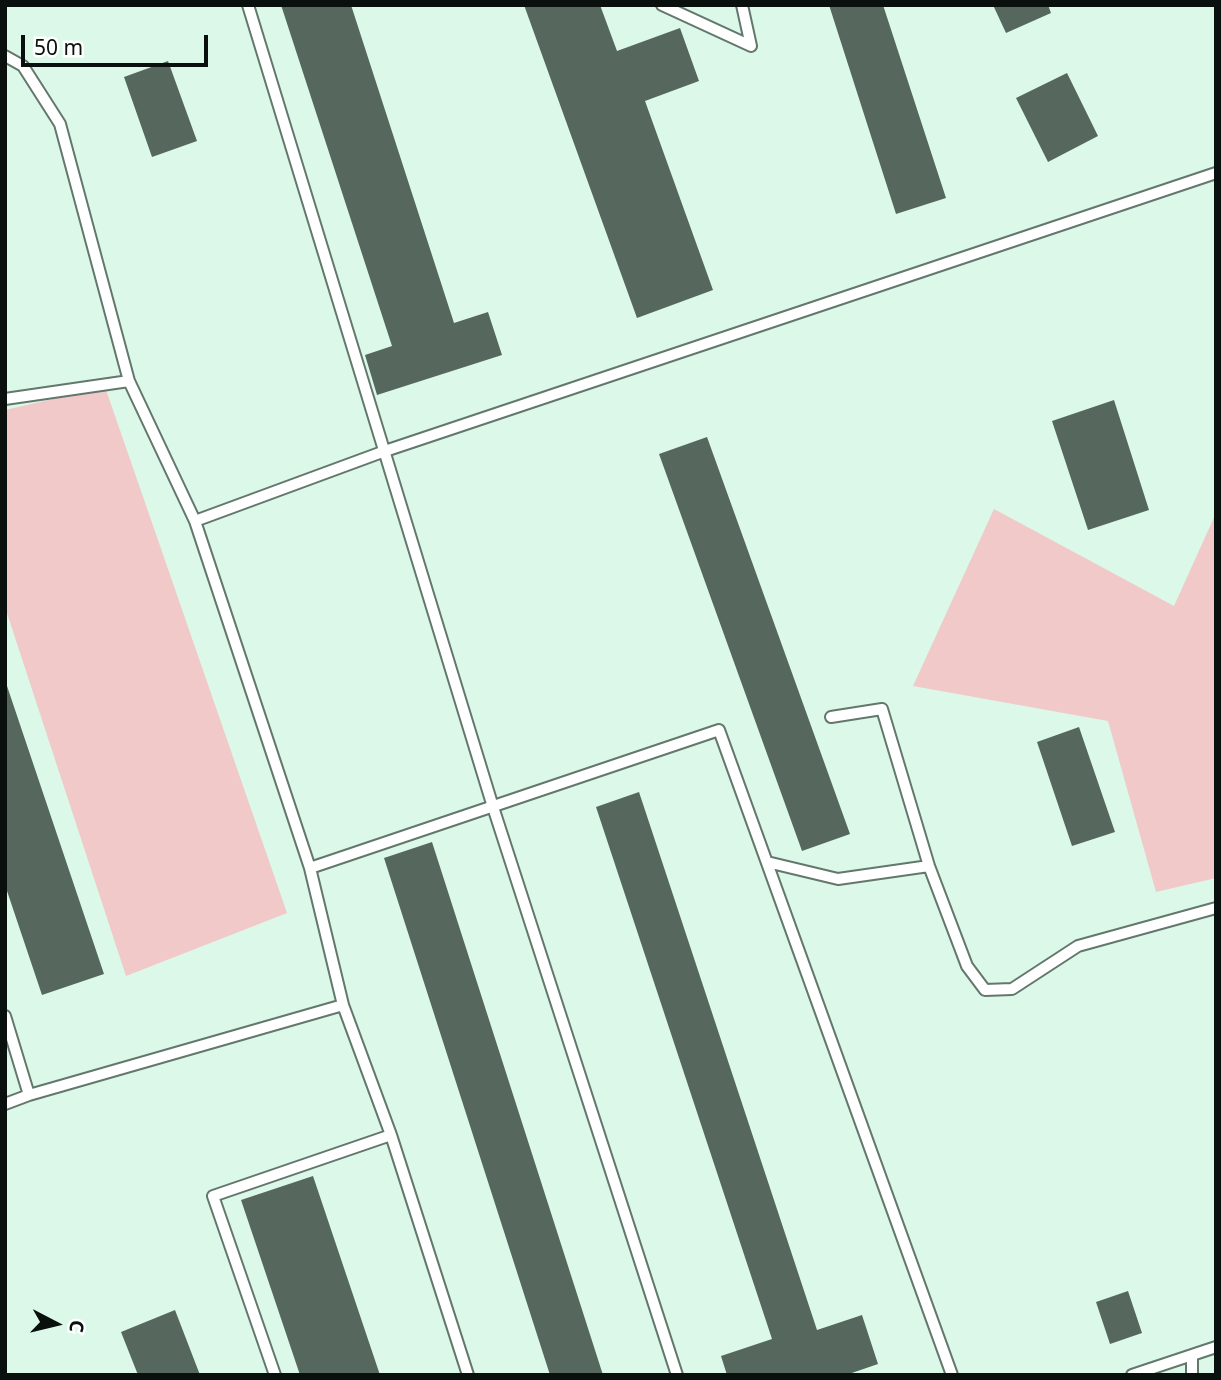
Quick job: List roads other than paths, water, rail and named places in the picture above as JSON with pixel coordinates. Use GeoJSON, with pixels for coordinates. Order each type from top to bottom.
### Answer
{"type":"FeatureCollection","features":[{"type":"Feature","properties":{"kind":"lane"},"geometry":{"type":"LineString","coordinates":[[248,5],[493,807],[677,1375]]}},
{"type":"Feature","properties":{"kind":"lane"},"geometry":{"type":"LineString","coordinates":[[662,5],[751,46],[742,5]]}},
{"type":"Feature","properties":{"kind":"lane"},"geometry":{"type":"LineString","coordinates":[[5,56],[23,66],[60,124],[129,381],[195,521],[310,868],[343,1005],[391,1135],[468,1375]]}},
{"type":"Feature","properties":{"kind":"lane"},"geometry":{"type":"LineString","coordinates":[[195,521],[385,451],[1216,173]]}},
{"type":"Feature","properties":{"kind":"lane"},"geometry":{"type":"LineString","coordinates":[[5,399],[129,381]]}},
{"type":"Feature","properties":{"kind":"lane"},"geometry":{"type":"LineString","coordinates":[[831,717],[882,709],[929,866],[967,966],[985,990],[1012,989],[1078,946],[1216,908]]}},
{"type":"Feature","properties":{"kind":"lane"},"geometry":{"type":"LineString","coordinates":[[310,868],[719,730],[953,1375]]}},
{"type":"Feature","properties":{"kind":"lane"},"geometry":{"type":"LineString","coordinates":[[767,862],[838,879],[929,866]]}},
{"type":"Feature","properties":{"kind":"lane"},"geometry":{"type":"LineString","coordinates":[[5,1104],[343,1005]]}},
{"type":"Feature","properties":{"kind":"lane"},"geometry":{"type":"LineString","coordinates":[[5,1016],[29,1095]]}},
{"type":"Feature","properties":{"kind":"lane"},"geometry":{"type":"LineString","coordinates":[[275,1375],[213,1196],[391,1135]]}},
{"type":"Feature","properties":{"kind":"lane"},"geometry":{"type":"LineString","coordinates":[[1132,1375],[1216,1346]]}},
{"type":"Feature","properties":{"kind":"lane"},"geometry":{"type":"LineString","coordinates":[[1192,1355],[1192,1375]]}}]}
